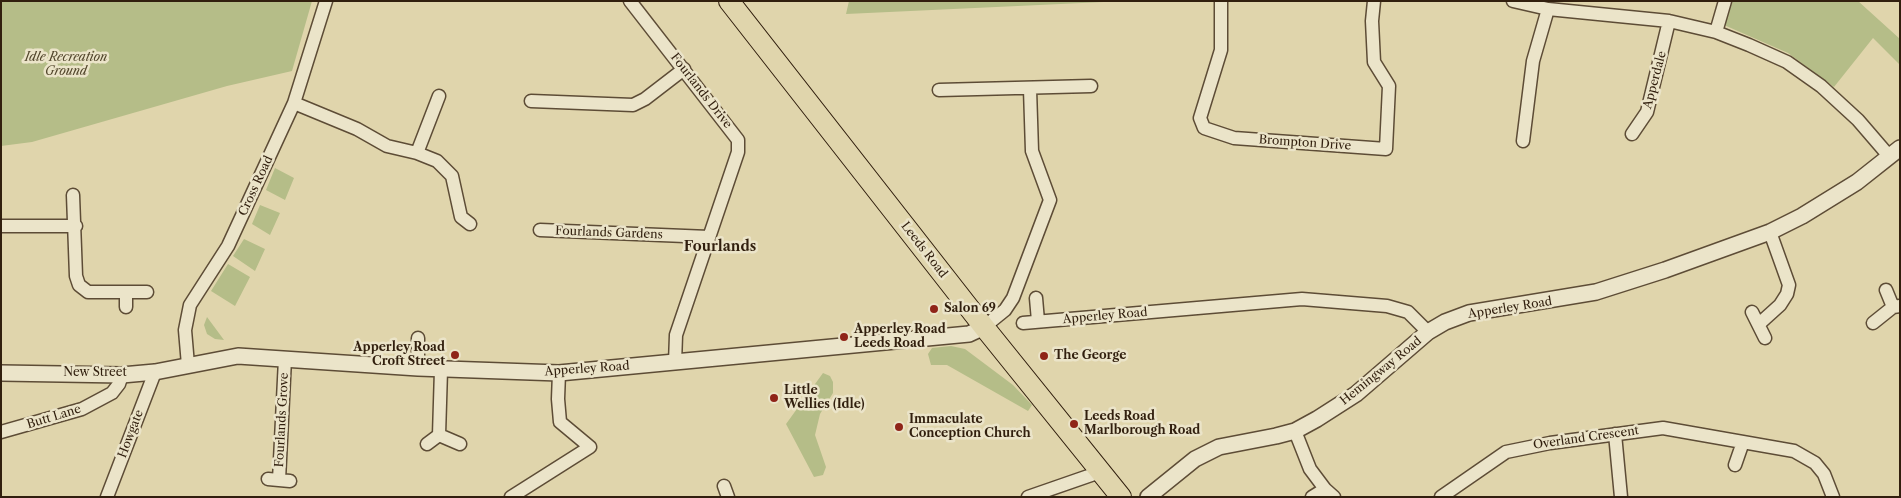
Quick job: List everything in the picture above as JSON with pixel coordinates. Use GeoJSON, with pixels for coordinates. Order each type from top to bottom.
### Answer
{"type":"FeatureCollection","features":[{"type":"Feature","properties":{"kind":"main road","name":"Leeds Road"},"geometry":{"type":"LineString","coordinates":[[737,4],[984,328],[1121,497]]}},
{"type":"Feature","properties":{"kind":"street","name":"Cross Road"},"geometry":{"type":"LineString","coordinates":[[188,366],[185,330],[190,305],[228,246],[294,103],[326,1]]}},
{"type":"Feature","properties":{"kind":"street","name":"Fourlands Drive"},"geometry":{"type":"LineString","coordinates":[[630,1],[738,140],[738,152],[676,335],[675,363]]}},
{"type":"Feature","properties":{"kind":"street","name":"Brompton Drive"},"geometry":{"type":"LineString","coordinates":[[1221,1],[1221,50],[1200,118],[1204,128],[1234,138],[1386,149],[1389,86],[1374,62],[1372,21],[1374,1]]}},
{"type":"Feature","properties":{"kind":"street"},"geometry":{"type":"LineString","coordinates":[[1513,1],[1548,9],[1669,21],[1716,32],[1786,62],[1822,86],[1894,152]]}},
{"type":"Feature","properties":{"kind":"street"},"geometry":{"type":"LineString","coordinates":[[1716,32],[1725,1]]}},
{"type":"Feature","properties":{"kind":"street"},"geometry":{"type":"LineString","coordinates":[[1523,141],[1533,61],[1548,9]]}},
{"type":"Feature","properties":{"kind":"street","name":"Apperdale"},"geometry":{"type":"LineString","coordinates":[[1632,134],[1647,112],[1669,21]]}},
{"type":"Feature","properties":{"kind":"street"},"geometry":{"type":"LineString","coordinates":[[531,101],[633,105],[646,99],[684,69]]}},
{"type":"Feature","properties":{"kind":"street"},"geometry":{"type":"LineString","coordinates":[[939,90],[1092,86]]}},
{"type":"Feature","properties":{"kind":"street"},"geometry":{"type":"LineString","coordinates":[[984,328],[1005,310],[1013,298],[1050,200],[1032,152],[1030,89]]}},
{"type":"Feature","properties":{"kind":"street"},"geometry":{"type":"LineString","coordinates":[[417,153],[439,96]]}},
{"type":"Feature","properties":{"kind":"street"},"geometry":{"type":"LineString","coordinates":[[294,103],[357,129],[387,146],[437,160],[452,176],[461,217],[470,224]]}},
{"type":"Feature","properties":{"kind":"street","name":"Apperley Road"},"geometry":{"type":"LineString","coordinates":[[1023,323],[1302,299],[1387,306],[1408,312],[1428,332],[1469,313],[1596,292],[1770,232],[1824,203],[1857,182],[1894,152]]}},
{"type":"Feature","properties":{"kind":"street"},"geometry":{"type":"LineString","coordinates":[[74,196],[76,276],[78,285],[88,292],[147,292]]}},
{"type":"Feature","properties":{"kind":"street"},"geometry":{"type":"LineString","coordinates":[[1,226],[76,226]]}},
{"type":"Feature","properties":{"kind":"street","name":"Fourlands Gardens"},"geometry":{"type":"LineString","coordinates":[[540,230],[709,237]]}},
{"type":"Feature","properties":{"kind":"street"},"geometry":{"type":"LineString","coordinates":[[1759,324],[1780,305],[1787,294],[1789,285],[1770,232]]}},
{"type":"Feature","properties":{"kind":"street"},"geometry":{"type":"LineString","coordinates":[[1873,323],[1896,306],[1886,290]]}},
{"type":"Feature","properties":{"kind":"street"},"geometry":{"type":"LineString","coordinates":[[126,292],[126,307]]}},
{"type":"Feature","properties":{"kind":"street"},"geometry":{"type":"LineString","coordinates":[[1036,298],[1038,321]]}},
{"type":"Feature","properties":{"kind":"street"},"geometry":{"type":"LineString","coordinates":[[1752,312],[1765,338]]}},
{"type":"Feature","properties":{"kind":"street","name":"Apperley Road"},"geometry":{"type":"LineString","coordinates":[[188,366],[238,356],[441,370],[559,373],[968,334],[984,328]]}},
{"type":"Feature","properties":{"kind":"street","name":"Hemingway Road"},"geometry":{"type":"LineString","coordinates":[[1148,497],[1195,459],[1219,447],[1295,430],[1318,419],[1356,394],[1428,332]]}},
{"type":"Feature","properties":{"kind":"street"},"geometry":{"type":"LineString","coordinates":[[418,338],[418,368]]}},
{"type":"Feature","properties":{"kind":"street","name":"Fourlands Grove"},"geometry":{"type":"LineString","coordinates":[[279,480],[285,359]]}},
{"type":"Feature","properties":{"kind":"street","name":"New Street"},"geometry":{"type":"LineString","coordinates":[[1,373],[122,375],[188,366]]}},
{"type":"Feature","properties":{"kind":"street"},"geometry":{"type":"LineString","coordinates":[[439,435],[441,370]]}},
{"type":"Feature","properties":{"kind":"street","name":"Howgate"},"geometry":{"type":"LineString","coordinates":[[107,497],[155,372]]}},
{"type":"Feature","properties":{"kind":"street"},"geometry":{"type":"LineString","coordinates":[[511,497],[590,447],[560,422],[558,399],[559,373]]}},
{"type":"Feature","properties":{"kind":"street","name":"Butt Lane"},"geometry":{"type":"LineString","coordinates":[[1,432],[82,410],[112,393],[119,384],[122,375]]}},
{"type":"Feature","properties":{"kind":"street","name":"Overland Crescent"},"geometry":{"type":"LineString","coordinates":[[1441,497],[1506,452],[1524,447],[1663,428],[1794,451],[1815,463],[1824,474],[1834,497]]}},
{"type":"Feature","properties":{"kind":"street"},"geometry":{"type":"LineString","coordinates":[[1295,430],[1310,469],[1329,493],[1312,497]]}},
{"type":"Feature","properties":{"kind":"street"},"geometry":{"type":"LineString","coordinates":[[1615,434],[1621,497]]}},
{"type":"Feature","properties":{"kind":"street"},"geometry":{"type":"LineString","coordinates":[[439,435],[460,444]]}},
{"type":"Feature","properties":{"kind":"street"},"geometry":{"type":"LineString","coordinates":[[427,444],[439,435]]}},
{"type":"Feature","properties":{"kind":"street"},"geometry":{"type":"LineString","coordinates":[[1735,465],[1743,442]]}},
{"type":"Feature","properties":{"kind":"street"},"geometry":{"type":"LineString","coordinates":[[1028,497],[1100,472]]}},
{"type":"Feature","properties":{"kind":"green space","name":"Idle Recreation Ground"},"geometry":{"type":"Polygon","coordinates":[[[1,1],[312,1],[292,71],[227,86],[32,142],[1,146],[1,1]]]}},
{"type":"Feature","properties":{"kind":"green space"},"geometry":{"type":"Polygon","coordinates":[[[849,1],[1125,1],[846,14],[849,1]]]}},
{"type":"Feature","properties":{"kind":"green space"},"geometry":{"type":"Polygon","coordinates":[[[1728,1],[1858,1],[1900,39],[1900,65],[1873,38],[1834,87],[1788,53],[1724,25],[1728,1]]]}},
{"type":"Feature","properties":{"kind":"green space"},"geometry":{"type":"Polygon","coordinates":[[[275,168],[294,178],[285,200],[266,190],[275,168]]]}},
{"type":"Feature","properties":{"kind":"green space"},"geometry":{"type":"Polygon","coordinates":[[[260,205],[280,213],[270,235],[252,224],[260,205]]]}},
{"type":"Feature","properties":{"kind":"green space"},"geometry":{"type":"Polygon","coordinates":[[[244,239],[265,249],[255,271],[233,256],[244,239]]]}},
{"type":"Feature","properties":{"kind":"green space"},"geometry":{"type":"Polygon","coordinates":[[[228,264],[250,277],[235,306],[211,291],[228,264]]]}},
{"type":"Feature","properties":{"kind":"green space"},"geometry":{"type":"Polygon","coordinates":[[[207,317],[224,340],[215,339],[207,334],[204,325],[207,317]]]}},
{"type":"Feature","properties":{"kind":"green space"},"geometry":{"type":"Polygon","coordinates":[[[951,346],[965,349],[1013,385],[1032,405],[1028,411],[947,365],[931,365],[928,354],[932,348],[951,346]]]}},
{"type":"Feature","properties":{"kind":"green space"},"geometry":{"type":"Polygon","coordinates":[[[823,373],[830,376],[833,382],[833,393],[820,414],[815,435],[826,467],[823,475],[814,477],[786,424],[823,373]]]}},
{"type":"Feature","properties":{"kind":"place","name":"Salon 69"},"geometry":{"type":"Point","coordinates":[934,309]}},
{"type":"Feature","properties":{"kind":"place","name":"Apperley Road Leeds Road"},"geometry":{"type":"Point","coordinates":[844,337]}},
{"type":"Feature","properties":{"kind":"place","name":"Apperley Road Croft Street"},"geometry":{"type":"Point","coordinates":[455,355]}},
{"type":"Feature","properties":{"kind":"place","name":"The George"},"geometry":{"type":"Point","coordinates":[1044,356]}},
{"type":"Feature","properties":{"kind":"place","name":"Little Wellies (Idle)"},"geometry":{"type":"Point","coordinates":[774,398]}},
{"type":"Feature","properties":{"kind":"place","name":"Leeds Road Marlborough Road"},"geometry":{"type":"Point","coordinates":[1074,424]}},
{"type":"Feature","properties":{"kind":"place","name":"Immaculate Conception Church"},"geometry":{"type":"Point","coordinates":[899,427]}},
{"type":"Feature","properties":{"kind":"district","name":"Fourlands"},"geometry":{"type":"Point","coordinates":[720,247]}}]}
